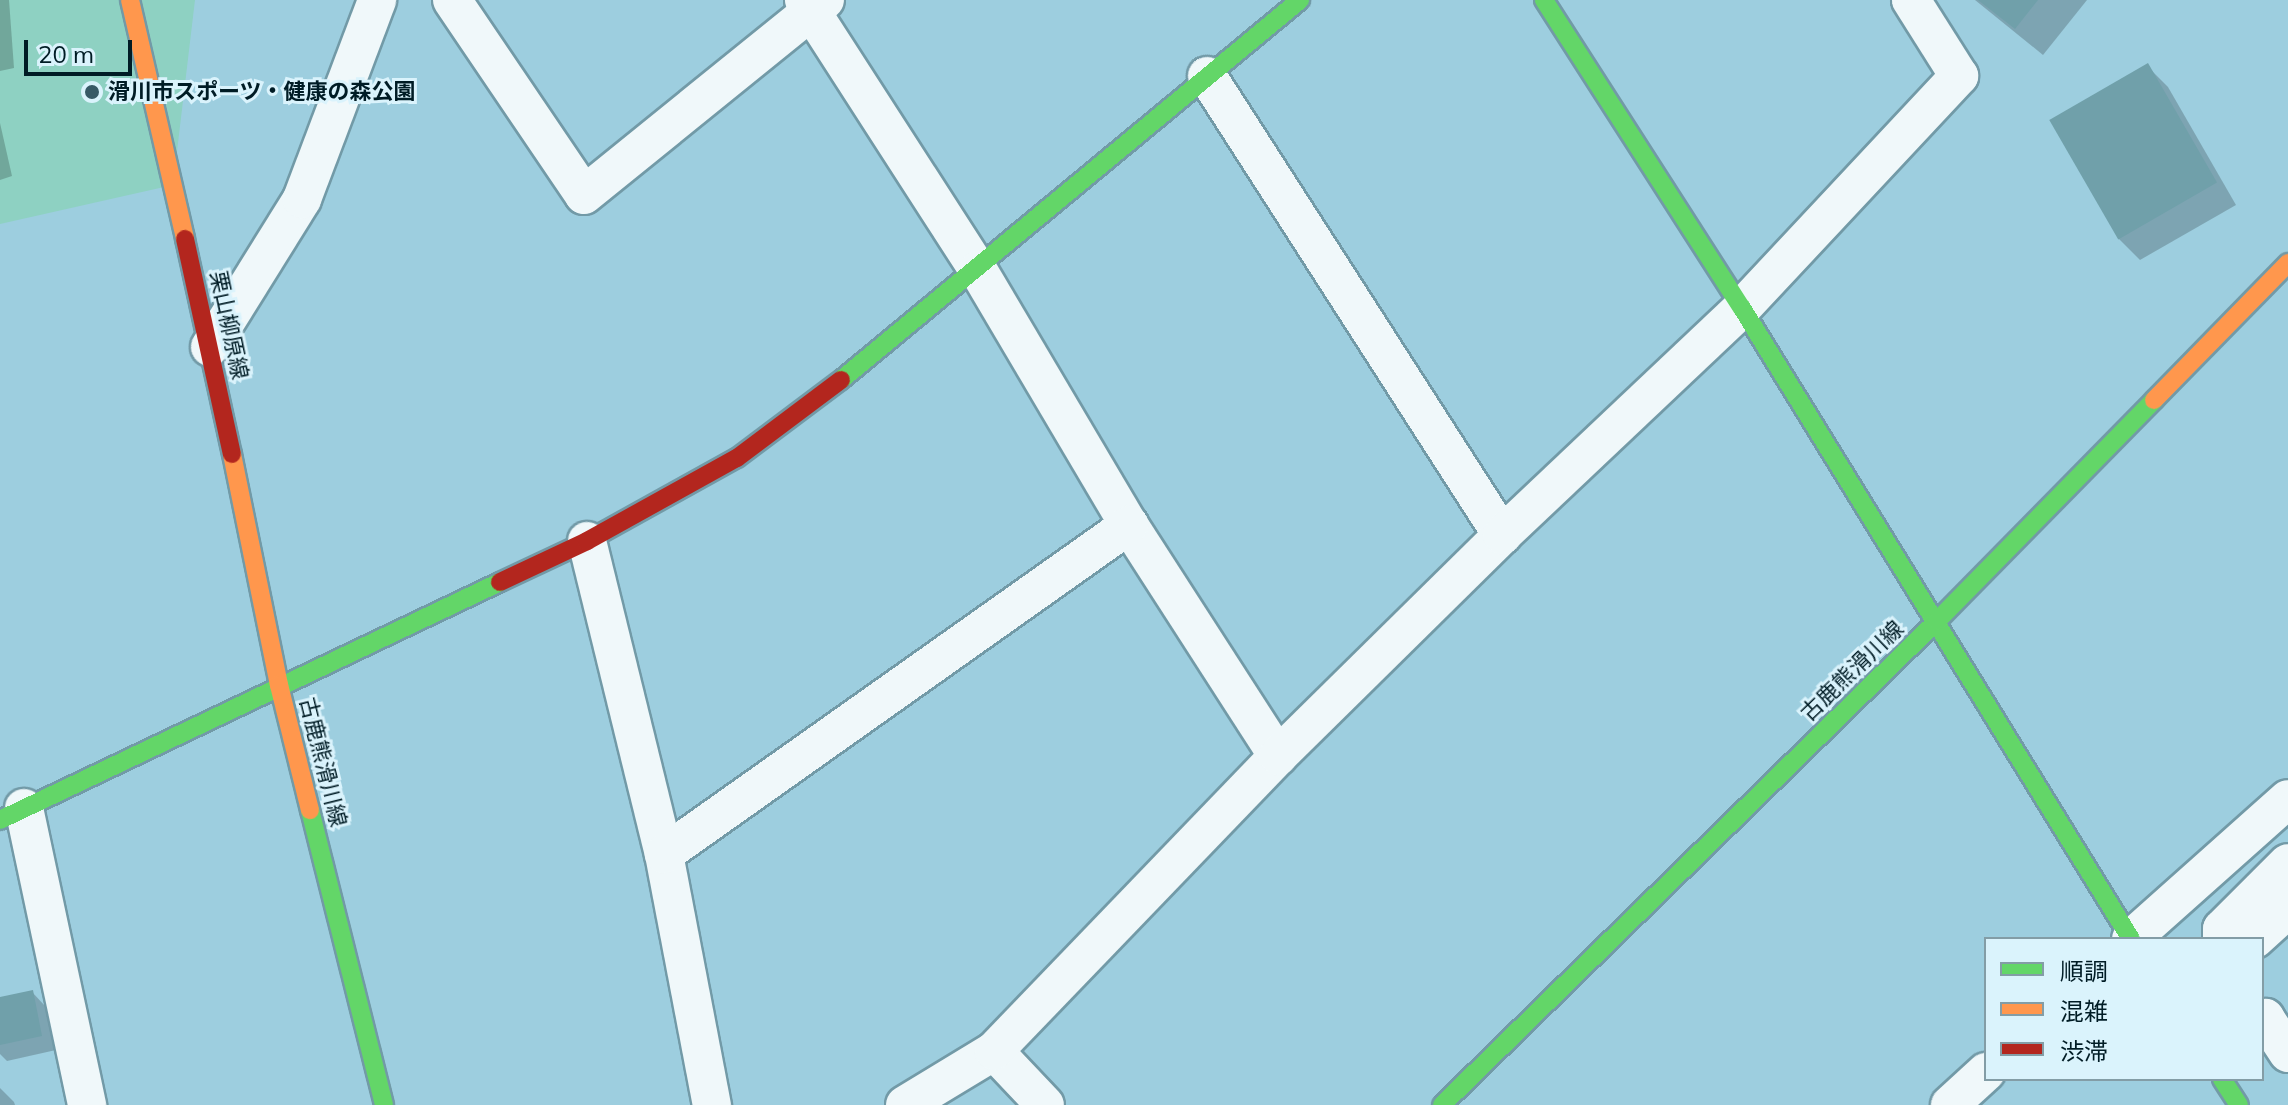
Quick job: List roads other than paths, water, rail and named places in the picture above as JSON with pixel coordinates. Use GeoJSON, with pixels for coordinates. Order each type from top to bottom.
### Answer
{"type":"FeatureCollection","features":[{"type":"Feature","properties":{"kind":"main road"},"geometry":{"type":"LineString","coordinates":[[279,685],[587,541],[737,458],[978,270],[1300,0]]}},
{"type":"Feature","properties":{"kind":"main road"},"geometry":{"type":"LineString","coordinates":[[1544,0],[1742,308],[2130,937]]}},
{"type":"Feature","properties":{"kind":"main road","name":"栗山柳原線"},"geometry":{"type":"LineString","coordinates":[[155,3],[132,5],[210,347],[279,685]]}},
{"type":"Feature","properties":{"kind":"main road","name":"古鹿熊滑川線"},"geometry":{"type":"LineString","coordinates":[[1442,1105],[1937,621],[2288,263]]}},
{"type":"Feature","properties":{"kind":"main road","name":"古鹿熊滑川線"},"geometry":{"type":"LineString","coordinates":[[12,814],[279,685],[384,1105]]}},
{"type":"Feature","properties":{"kind":"main road"},"geometry":{"type":"LineString","coordinates":[[2223,1081],[2239,1105]]}},
{"type":"Feature","properties":{"kind":"street"},"geometry":{"type":"LineString","coordinates":[[210,347],[302,199],[377,0]]}},
{"type":"Feature","properties":{"kind":"street"},"geometry":{"type":"LineString","coordinates":[[452,0],[584,195],[813,4],[978,270],[1129,525],[1278,756]]}},
{"type":"Feature","properties":{"kind":"street"},"geometry":{"type":"LineString","coordinates":[[905,1105],[994,1051],[1278,756],[1502,535],[1742,308],[1959,76],[1911,0]]}},
{"type":"Feature","properties":{"kind":"street"},"geometry":{"type":"LineString","coordinates":[[1207,76],[1502,535]]}},
{"type":"Feature","properties":{"kind":"street"},"geometry":{"type":"LineString","coordinates":[[664,854],[1129,525]]}},
{"type":"Feature","properties":{"kind":"street"},"geometry":{"type":"LineString","coordinates":[[587,541],[664,854],[712,1105]]}},
{"type":"Feature","properties":{"kind":"street"},"geometry":{"type":"LineString","coordinates":[[12,814],[87,1105]]}},
{"type":"Feature","properties":{"kind":"street"},"geometry":{"type":"LineString","coordinates":[[2133,937],[2283,814]]}},
{"type":"Feature","properties":{"kind":"street"},"geometry":{"type":"LineString","coordinates":[[2222,937],[2222,929],[2288,863]]}},
{"type":"Feature","properties":{"kind":"street"},"geometry":{"type":"LineString","coordinates":[[2257,937],[2288,909]]}},
{"type":"Feature","properties":{"kind":"street"},"geometry":{"type":"LineString","coordinates":[[2264,1018],[2288,1053]]}},
{"type":"Feature","properties":{"kind":"street"},"geometry":{"type":"LineString","coordinates":[[994,1051],[1045,1105]]}},
{"type":"Feature","properties":{"kind":"street"},"geometry":{"type":"LineString","coordinates":[[1950,1105],[1984,1074]]}},
{"type":"Feature","properties":{"kind":"place","name":"滑川市スポーツ・健康の森公園"},"geometry":{"type":"Point","coordinates":[92,92]}}]}
